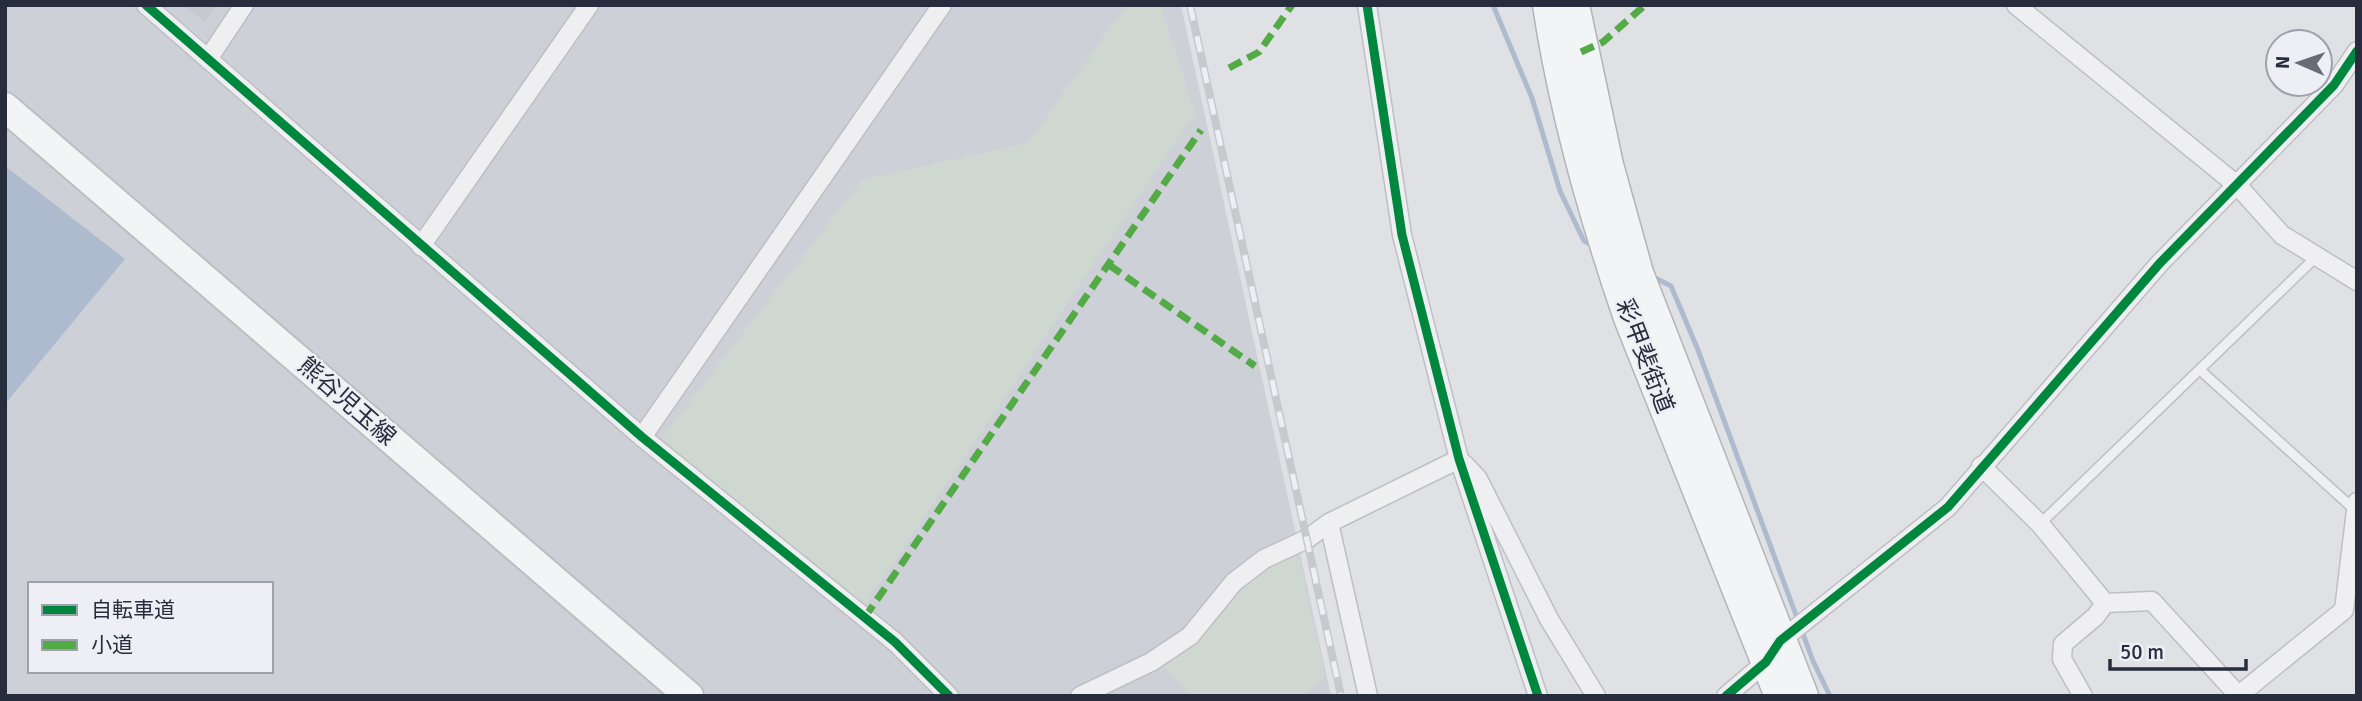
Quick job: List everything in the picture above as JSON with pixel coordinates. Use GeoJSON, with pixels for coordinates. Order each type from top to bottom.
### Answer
{"type":"FeatureCollection","features":[{"type":"Feature","properties":{"kind":"highway","name":"彩甲斐街道"},"geometry":{"type":"LineString","coordinates":[[1548,5],[1558,66],[1610,262],[1773,651],[1803,696]]}},
{"type":"Feature","properties":{"kind":"highway","name":"彩甲斐街道"},"geometry":{"type":"LineString","coordinates":[[1573,5],[1608,165],[1638,273],[1773,651],[1780,696]]}},
{"type":"Feature","properties":{"kind":"main road","name":"熊谷児玉線"},"geometry":{"type":"LineString","coordinates":[[5,107],[689,696]]}},
{"type":"Feature","properties":{"kind":"street"},"geometry":{"type":"LineString","coordinates":[[146,5],[642,437],[895,642],[949,696]]}},
{"type":"Feature","properties":{"kind":"street"},"geometry":{"type":"LineString","coordinates":[[208,59],[244,5]]}},
{"type":"Feature","properties":{"kind":"street"},"geometry":{"type":"LineString","coordinates":[[421,246],[589,5]]}},
{"type":"Feature","properties":{"kind":"street"},"geometry":{"type":"LineString","coordinates":[[642,437],[942,5]]}},
{"type":"Feature","properties":{"kind":"street"},"geometry":{"type":"LineString","coordinates":[[1367,5],[1402,235],[1459,459],[1538,696]]}},
{"type":"Feature","properties":{"kind":"street"},"geometry":{"type":"LineString","coordinates":[[2016,5],[2023,14],[2238,186],[2282,235],[2357,281]]}},
{"type":"Feature","properties":{"kind":"street"},"geometry":{"type":"LineString","coordinates":[[1726,696],[1773,651],[1948,507],[2160,262],[2238,186],[2334,85],[2357,51]]}},
{"type":"Feature","properties":{"kind":"street"},"geometry":{"type":"LineString","coordinates":[[1080,696],[1151,662],[1190,636],[1234,582],[1264,559],[1307,539],[1329,523],[1459,459]]}},
{"type":"Feature","properties":{"kind":"street"},"geometry":{"type":"LineString","coordinates":[[1459,459],[1478,479],[1549,619],[1595,696]]}},
{"type":"Feature","properties":{"kind":"street"},"geometry":{"type":"LineString","coordinates":[[1981,466],[2040,524],[2105,603]]}},
{"type":"Feature","properties":{"kind":"street"},"geometry":{"type":"LineString","coordinates":[[2105,603],[2152,601],[2239,696],[2344,610],[2356,506]]}},
{"type":"Feature","properties":{"kind":"street"},"geometry":{"type":"LineString","coordinates":[[1329,523],[1368,696]]}},
{"type":"Feature","properties":{"kind":"street"},"geometry":{"type":"LineString","coordinates":[[2083,696],[2062,659],[2063,644],[2096,616],[2105,603]]}},
{"type":"Feature","properties":{"kind":"lane"},"geometry":{"type":"LineString","coordinates":[[2040,524],[2318,256]]}},
{"type":"Feature","properties":{"kind":"lane"},"geometry":{"type":"LineString","coordinates":[[2200,370],[2356,506]]}},
{"type":"Feature","properties":{"kind":"shaded area"},"geometry":{"type":"Polygon","coordinates":[[[5,5],[1181,5],[1331,696],[5,696],[5,5]]]}},
{"type":"Feature","properties":{"kind":"shaded area"},"geometry":{"type":"Polygon","coordinates":[[[1127,5],[1160,5],[1195,113],[865,605],[660,440],[862,180],[1028,143],[1127,5]]]}},
{"type":"Feature","properties":{"kind":"shaded area"},"geometry":{"type":"Polygon","coordinates":[[[1298,554],[1325,677],[1303,696],[1191,696],[1162,664],[1236,587],[1265,563],[1298,554]]]}},
{"type":"Feature","properties":{"kind":"water"},"geometry":{"type":"Polygon","coordinates":[[[5,166],[125,259],[5,404],[5,166]]]}},
{"type":"Feature","properties":{"kind":"building"},"geometry":{"type":"Polygon","coordinates":[[[182,5],[217,5],[205,22],[182,5]]]}},
{"type":"Feature","properties":{"kind":"waterway"},"geometry":{"type":"LineString","coordinates":[[1493,5],[1532,98],[1560,191],[1584,241],[1588,243]]}},
{"type":"Feature","properties":{"kind":"waterway"},"geometry":{"type":"LineString","coordinates":[[1651,276],[1671,286],[1698,350],[1813,661],[1830,696]]}},
{"type":"Feature","properties":{"kind":"railway"},"geometry":{"type":"LineString","coordinates":[[1190,5],[1341,696]]}},
{"type":"Feature","properties":{"kind":"marked path"},"geometry":{"type":"LineString","coordinates":[[1229,68],[1259,52],[1292,5]]}},
{"type":"Feature","properties":{"kind":"marked path"},"geometry":{"type":"LineString","coordinates":[[1581,52],[1603,42],[1645,5]]}},
{"type":"Feature","properties":{"kind":"marked path"},"geometry":{"type":"LineString","coordinates":[[865,617],[1201,130]]}},
{"type":"Feature","properties":{"kind":"marked path"},"geometry":{"type":"LineString","coordinates":[[1109,265],[1255,366]]}},
{"type":"Feature","properties":{"kind":"cycle path"},"geometry":{"type":"LineString","coordinates":[[146,5],[642,437],[895,642],[949,696]]}},
{"type":"Feature","properties":{"kind":"cycle path"},"geometry":{"type":"LineString","coordinates":[[1367,5],[1402,235],[1459,459],[1538,696]]}},
{"type":"Feature","properties":{"kind":"cycle path"},"geometry":{"type":"LineString","coordinates":[[1726,696],[1766,662],[1780,641],[1948,507],[2160,263],[2334,85],[2357,51]]}}]}
